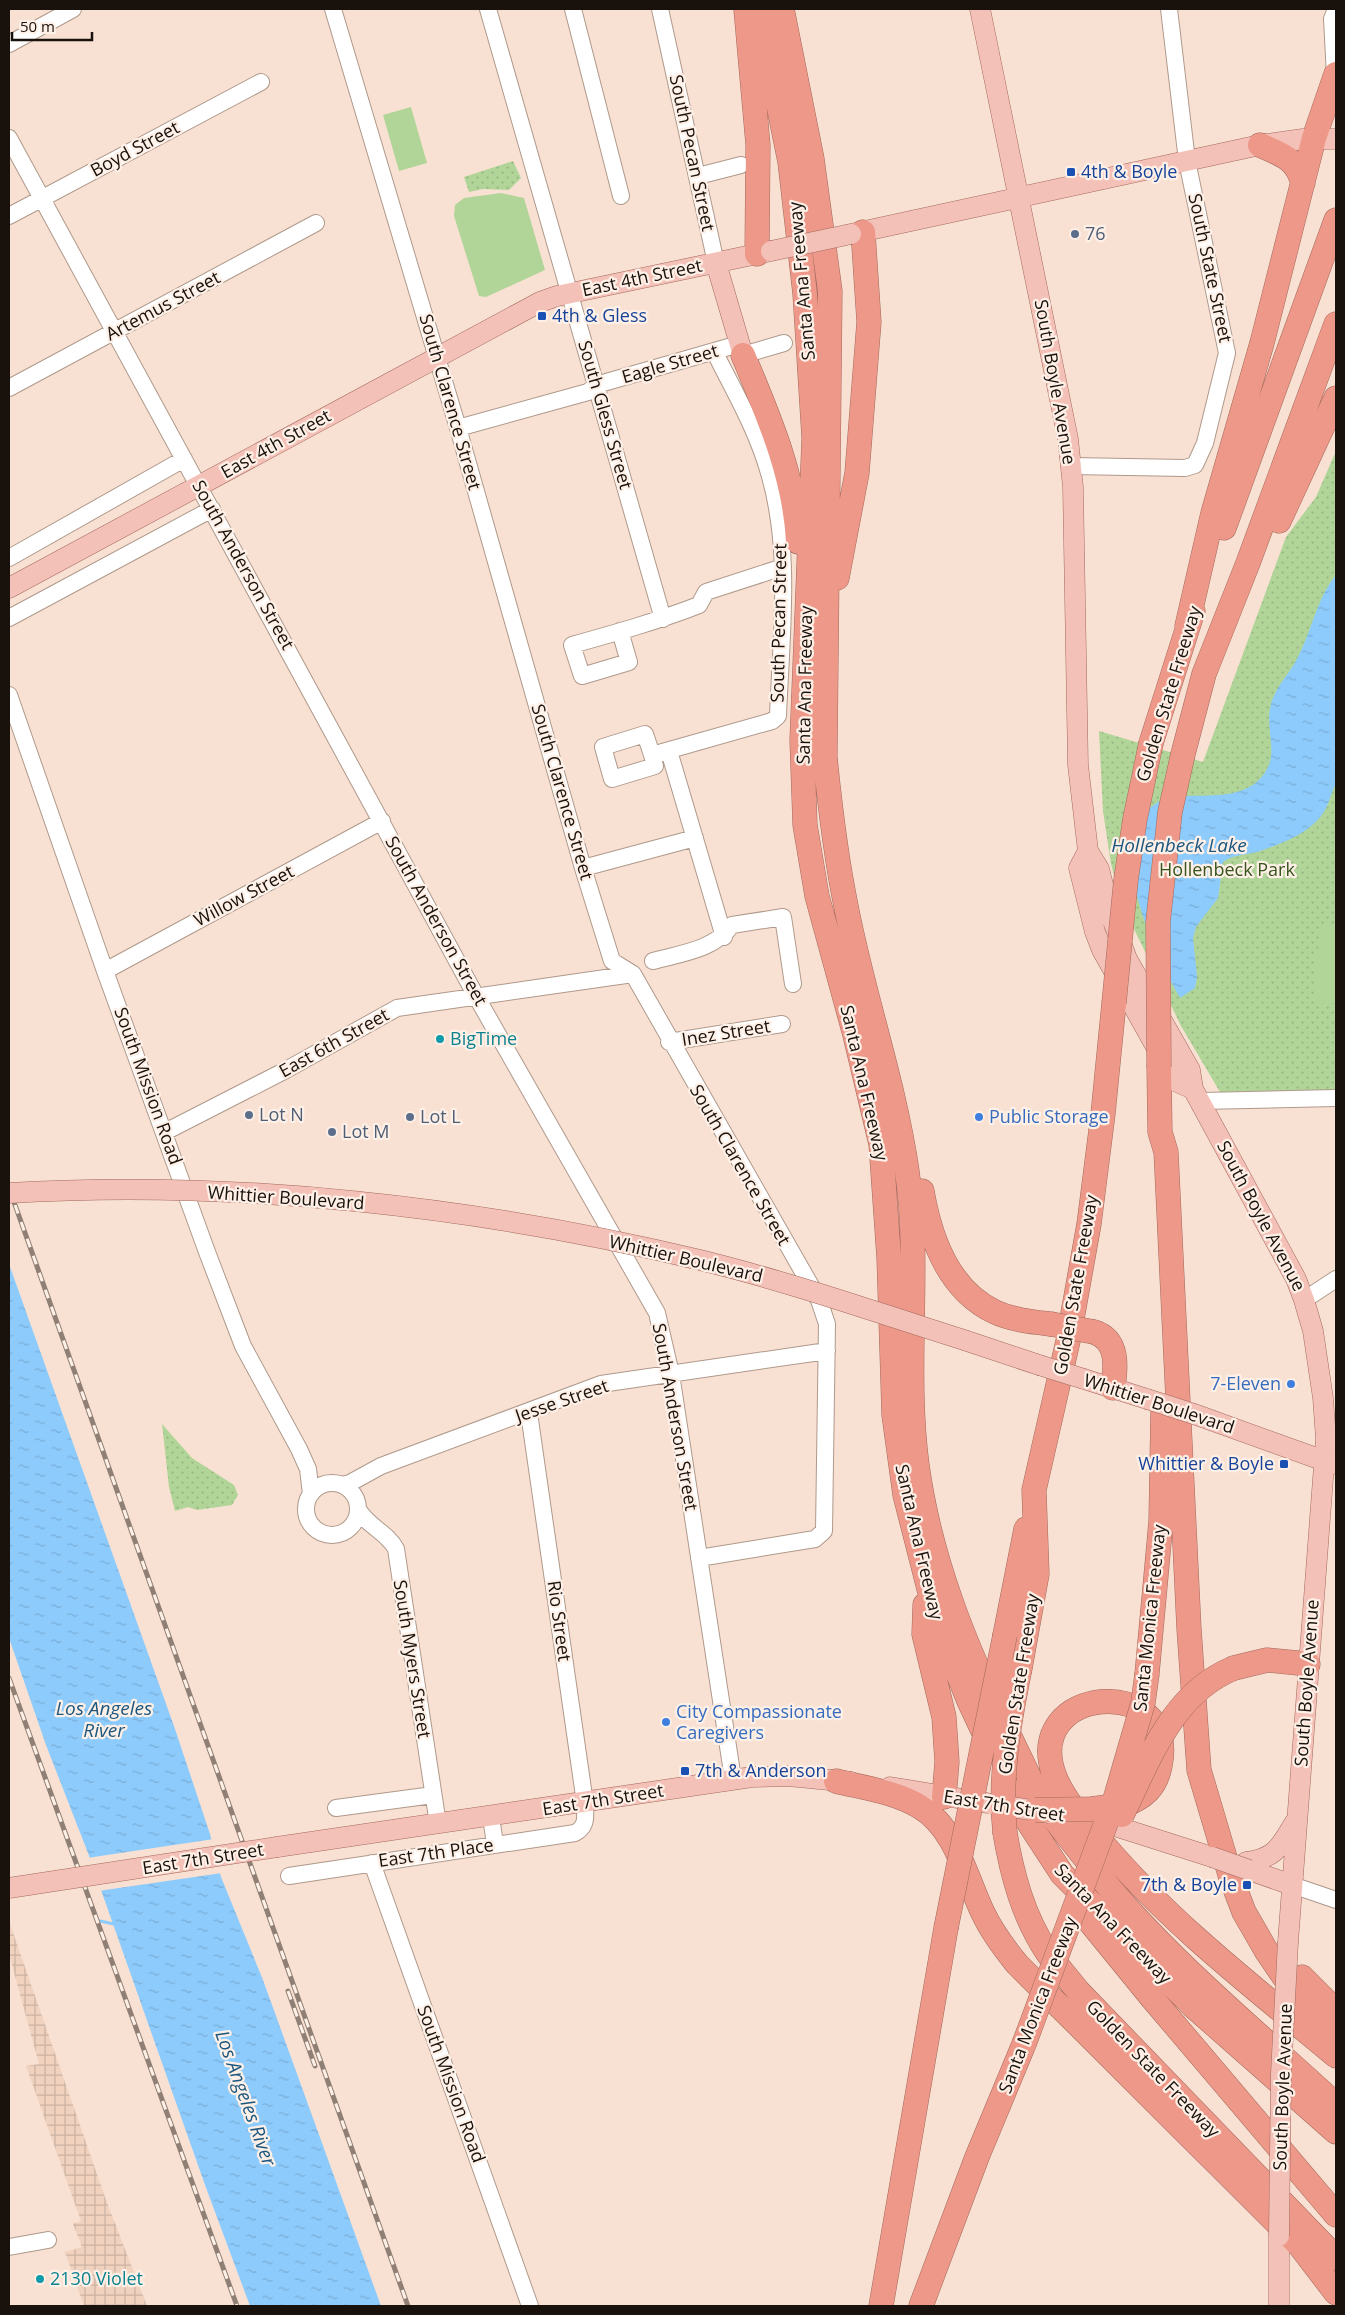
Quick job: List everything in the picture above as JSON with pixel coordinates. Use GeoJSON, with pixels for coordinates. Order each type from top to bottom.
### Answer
{"type":"FeatureCollection","features":[{"type":"Feature","properties":{"kind":"highway"},"geometry":{"type":"LineString","coordinates":[[746,9],[758,145],[764,252]]}},
{"type":"Feature","properties":{"kind":"highway","name":"Santa Ana Freeway"},"geometry":{"type":"LineString","coordinates":[[759,9],[790,162],[806,294],[814,438],[802,740],[805,825],[816,896],[855,1035],[881,1144],[889,1258],[894,1416],[905,1495],[938,1624],[969,1701],[1024,1814],[1062,1874],[1193,2006],[1336,2132]]}},
{"type":"Feature","properties":{"kind":"highway","name":"Santa Ana Freeway"},"geometry":{"type":"LineString","coordinates":[[782,9],[812,159],[830,291],[825,757],[830,814],[846,908],[898,1114],[908,1175],[913,1229],[913,1402],[917,1462],[923,1502],[934,1546],[950,1600],[969,1650],[1039,1795],[1077,1848],[1149,1931],[1196,1977],[1336,2105]]}},
{"type":"Feature","properties":{"kind":"highway"},"geometry":{"type":"LineString","coordinates":[[1187,626],[1213,513],[1262,343],[1303,183],[1325,138],[1336,75]]}},
{"type":"Feature","properties":{"kind":"highway"},"geometry":{"type":"LineString","coordinates":[[1260,145],[1291,160],[1300,172],[1303,183]]}},
{"type":"Feature","properties":{"kind":"highway","name":"Golden State Freeway"},"geometry":{"type":"LineString","coordinates":[[1326,2235],[1207,2110],[1166,2082],[1078,1991],[1046,1951],[1024,1906],[1014,1875],[1005,1833],[1002,1787],[1006,1752],[1037,1574],[1034,1490],[1068,1341],[1089,1224],[1103,1114],[1126,879],[1135,819],[1151,743],[1187,626],[1336,220]]}},
{"type":"Feature","properties":{"kind":"highway"},"geometry":{"type":"LineString","coordinates":[[827,613],[843,556],[857,473],[869,322],[857,233]]}},
{"type":"Feature","properties":{"kind":"highway","name":"Golden State Freeway"},"geometry":{"type":"LineString","coordinates":[[1336,324],[1248,563],[1204,674],[1170,812],[1158,922],[1160,1132],[1166,1152],[1195,1724],[1199,1770],[1233,1862],[1238,1897],[1258,1938],[1293,1990],[1336,2037]]}},
{"type":"Feature","properties":{"kind":"highway"},"geometry":{"type":"LineString","coordinates":[[741,350],[772,427],[790,482],[797,530],[802,740]]}},
{"type":"Feature","properties":{"kind":"highway"},"geometry":{"type":"LineString","coordinates":[[1248,563],[1276,526],[1336,398]]}},
{"type":"Feature","properties":{"kind":"highway"},"geometry":{"type":"LineString","coordinates":[[898,1114],[914,1140],[929,1223],[937,1248],[948,1267],[964,1288],[986,1307],[1011,1317],[1094,1332],[1105,1337],[1111,1345],[1115,1365],[1113,1388]]}},
{"type":"Feature","properties":{"kind":"highway","name":"Santa Monica Freeway"},"geometry":{"type":"LineString","coordinates":[[921,2306],[977,2157],[1024,2044],[1070,1923],[1131,1750],[1143,1703],[1161,1521],[1163,1362],[1156,1152],[1160,1132]]}},
{"type":"Feature","properties":{"kind":"highway"},"geometry":{"type":"LineString","coordinates":[[881,2306],[946,1928],[1034,1490]]}},
{"type":"Feature","properties":{"kind":"highway"},"geometry":{"type":"LineString","coordinates":[[925,1576],[924,1634],[944,1717],[947,1741],[948,1762],[944,1797]]}},
{"type":"Feature","properties":{"kind":"highway"},"geometry":{"type":"LineString","coordinates":[[1070,1923],[1167,1725],[1188,1697],[1218,1675],[1234,1668],[1267,1660],[1308,1664]]}},
{"type":"Feature","properties":{"kind":"highway"},"geometry":{"type":"LineString","coordinates":[[1035,1810],[1091,1809],[1124,1805],[1139,1800],[1156,1779],[1162,1752],[1159,1733],[1144,1713],[1132,1706],[1108,1700],[1084,1704],[1072,1711],[1062,1721],[1055,1732],[1051,1747],[1051,1761],[1056,1778],[1066,1796],[1089,1828],[1147,1894],[1180,1926],[1336,2056]]}},
{"type":"Feature","properties":{"kind":"highway"},"geometry":{"type":"LineString","coordinates":[[836,1780],[900,1797],[920,1807],[935,1819],[963,1863],[994,1933],[1017,1964],[1300,2246],[1336,2293]]}},
{"type":"Feature","properties":{"kind":"highway"},"geometry":{"type":"LineString","coordinates":[[1233,1862],[1271,1936],[1303,1978],[1336,2011]]}},
{"type":"Feature","properties":{"kind":"highway"},"geometry":{"type":"LineString","coordinates":[[1062,1874],[1082,1913],[1110,1948],[1336,2215]]}},
{"type":"Feature","properties":{"kind":"highway"},"geometry":{"type":"LineString","coordinates":[[1301,2073],[1336,2095]]}},
{"type":"Feature","properties":{"kind":"highway"},"geometry":{"type":"LineString","coordinates":[[935,2306],[987,2157],[994,2118]]}},
{"type":"Feature","properties":{"kind":"highway"},"geometry":{"type":"LineString","coordinates":[[1260,2125],[1292,2148],[1336,2190]]}},
{"type":"Feature","properties":{"kind":"highway"},"geometry":{"type":"LineString","coordinates":[[871,2306],[879,2285],[900,2194]]}},
{"type":"Feature","properties":{"kind":"highway"},"geometry":{"type":"LineString","coordinates":[[1326,2235],[1336,2258]]}},
{"type":"Feature","properties":{"kind":"highway"},"geometry":{"type":"LineString","coordinates":[[1326,2235],[1324,2256],[1336,2270]]}},
{"type":"Feature","properties":{"kind":"main road","name":"South Boyle Avenue"},"geometry":{"type":"LineString","coordinates":[[980,9],[1021,198],[1064,412],[1071,466],[1078,765],[1088,850],[1079,868],[1095,932],[1102,950],[1175,1080],[1196,1095],[1296,1279],[1313,1331],[1323,1398],[1329,1463],[1308,1664],[1288,1942],[1282,2074],[1279,2306]]}},
{"type":"Feature","properties":{"kind":"main road","name":"East 4th Street"},"geometry":{"type":"LineString","coordinates":[[9,588],[436,356],[540,302],[570,293],[1021,198],[1260,145],[1325,138]]}},
{"type":"Feature","properties":{"kind":"main road","name":"South Pecan Street"},"geometry":{"type":"LineString","coordinates":[[716,263],[741,350]]}},
{"type":"Feature","properties":{"kind":"main road","name":"Whittier Boulevard"},"geometry":{"type":"LineString","coordinates":[[9,1193],[114,1190],[225,1192],[334,1200],[512,1222],[643,1247],[787,1283],[1194,1414],[1329,1463]]}},
{"type":"Feature","properties":{"kind":"main road","name":"East 7th Street"},"geometry":{"type":"LineString","coordinates":[[9,1888],[585,1803],[734,1779],[788,1776],[836,1780],[1099,1821],[1233,1862],[1292,1885]]}},
{"type":"Feature","properties":{"kind":"main road"},"geometry":{"type":"LineString","coordinates":[[1233,1862],[1268,1858],[1281,1845],[1297,1818]]}},
{"type":"Feature","properties":{"kind":"street"},"geometry":{"type":"LineString","coordinates":[[9,44],[73,9]]}},
{"type":"Feature","properties":{"kind":"street","name":"South Clarence Street"},"geometry":{"type":"LineString","coordinates":[[334,9],[458,428],[583,868],[612,961],[633,974],[669,1042],[818,1300],[827,1324],[824,1530],[815,1540],[699,1558]]}},
{"type":"Feature","properties":{"kind":"street","name":"South Gless Street"},"geometry":{"type":"LineString","coordinates":[[488,9],[663,619]]}},
{"type":"Feature","properties":{"kind":"street"},"geometry":{"type":"LineString","coordinates":[[573,9],[621,196]]}},
{"type":"Feature","properties":{"kind":"street","name":"South Pecan Street"},"geometry":{"type":"LineString","coordinates":[[660,9],[716,263]]}},
{"type":"Feature","properties":{"kind":"street","name":"South State Street"},"geometry":{"type":"LineString","coordinates":[[1071,466],[1185,468],[1195,464],[1205,443],[1227,353],[1187,161],[1169,9]]}},
{"type":"Feature","properties":{"kind":"street"},"geometry":{"type":"LineString","coordinates":[[1336,9],[1332,19],[1336,75]]}},
{"type":"Feature","properties":{"kind":"street","name":"Boyd Street"},"geometry":{"type":"LineString","coordinates":[[9,216],[261,82]]}},
{"type":"Feature","properties":{"kind":"street","name":"South Anderson Street"},"geometry":{"type":"LineString","coordinates":[[9,138],[382,820],[476,996],[657,1313],[671,1374],[734,1779]]}},
{"type":"Feature","properties":{"kind":"street"},"geometry":{"type":"LineString","coordinates":[[698,176],[742,165]]}},
{"type":"Feature","properties":{"kind":"street","name":"Artemus Street"},"geometry":{"type":"LineString","coordinates":[[9,388],[316,223]]}},
{"type":"Feature","properties":{"kind":"street","name":"Eagle Street"},"geometry":{"type":"LineString","coordinates":[[458,428],[588,392],[596,385],[714,351],[741,350],[784,343]]}},
{"type":"Feature","properties":{"kind":"street","name":"South Pecan Street"},"geometry":{"type":"LineString","coordinates":[[652,755],[772,721],[778,716],[783,567],[779,524],[769,474],[754,431],[714,351]]}},
{"type":"Feature","properties":{"kind":"street"},"geometry":{"type":"LineString","coordinates":[[9,558],[184,459]]}},
{"type":"Feature","properties":{"kind":"street"},"geometry":{"type":"LineString","coordinates":[[9,618],[212,510]]}},
{"type":"Feature","properties":{"kind":"street"},"geometry":{"type":"LineString","coordinates":[[620,631],[663,619],[700,605],[706,592],[783,567]]}},
{"type":"Feature","properties":{"kind":"street","name":"South Mission Road"},"geometry":{"type":"LineString","coordinates":[[9,695],[105,971],[243,1346],[299,1449],[308,1469],[311,1494]]}},
{"type":"Feature","properties":{"kind":"street"},"geometry":{"type":"LineString","coordinates":[[669,751],[724,937]]}},
{"type":"Feature","properties":{"kind":"street","name":"Willow Street"},"geometry":{"type":"LineString","coordinates":[[105,971],[382,820]]}},
{"type":"Feature","properties":{"kind":"street"},"geometry":{"type":"LineString","coordinates":[[583,868],[695,838]]}},
{"type":"Feature","properties":{"kind":"street"},"geometry":{"type":"LineString","coordinates":[[653,961],[711,945],[724,937],[732,925],[783,917],[793,984]]}},
{"type":"Feature","properties":{"kind":"street","name":"East 6th Street"},"geometry":{"type":"LineString","coordinates":[[165,1132],[286,1070],[397,1008],[633,974]]}},
{"type":"Feature","properties":{"kind":"street","name":"Inez Street"},"geometry":{"type":"LineString","coordinates":[[669,1042],[782,1024]]}},
{"type":"Feature","properties":{"kind":"street"},"geometry":{"type":"LineString","coordinates":[[1196,1095],[1336,1098]]}},
{"type":"Feature","properties":{"kind":"street"},"geometry":{"type":"LineString","coordinates":[[1304,1300],[1336,1279]]}},
{"type":"Feature","properties":{"kind":"street","name":"Jesse Street"},"geometry":{"type":"LineString","coordinates":[[336,1484],[350,1483],[381,1466],[529,1413],[601,1384],[827,1351]]}},
{"type":"Feature","properties":{"kind":"street","name":"Rio Street"},"geometry":{"type":"LineString","coordinates":[[529,1413],[585,1803],[585,1823],[583,1829]]}},
{"type":"Feature","properties":{"kind":"street"},"geometry":{"type":"LineString","coordinates":[[308,1469],[349,1489],[356,1503]]}},
{"type":"Feature","properties":{"kind":"street"},"geometry":{"type":"LineString","coordinates":[[336,1484],[317,1488],[311,1494],[306,1510],[312,1526],[327,1534],[336,1534],[348,1528],[355,1520],[356,1503],[364,1475]]}},
{"type":"Feature","properties":{"kind":"street","name":"South Myers Street"},"geometry":{"type":"LineString","coordinates":[[356,1503],[362,1516],[391,1540],[396,1549],[438,1824]]}},
{"type":"Feature","properties":{"kind":"street"},"geometry":{"type":"LineString","coordinates":[[348,1528],[378,1530]]}},
{"type":"Feature","properties":{"kind":"street"},"geometry":{"type":"LineString","coordinates":[[336,1808],[433,1795]]}},
{"type":"Feature","properties":{"kind":"street"},"geometry":{"type":"LineString","coordinates":[[491,1817],[494,1844]]}},
{"type":"Feature","properties":{"kind":"street","name":"East 7th Place"},"geometry":{"type":"LineString","coordinates":[[289,1876],[575,1832],[583,1829]]}},
{"type":"Feature","properties":{"kind":"street","name":"South Mission Road"},"geometry":{"type":"LineString","coordinates":[[372,1862],[530,2306]]}},
{"type":"Feature","properties":{"kind":"street","name":"East 7th Street"},"geometry":{"type":"LineString","coordinates":[[1292,1885],[1336,1900]]}},
{"type":"Feature","properties":{"kind":"street"},"geometry":{"type":"LineString","coordinates":[[9,2247],[48,2240]]}},
{"type":"Feature","properties":{"kind":"shaded area"},"geometry":{"type":"Polygon","coordinates":[[[9,1921],[106,2200],[147,2306],[84,2306],[65,2252],[82,2247],[73,2224],[81,2221],[26,2066],[39,2064],[9,1954],[9,1921]]]}},
{"type":"Feature","properties":{"kind":"green space"},"geometry":{"type":"Polygon","coordinates":[[[411,107],[427,163],[399,171],[383,115],[411,107]]]}},
{"type":"Feature","properties":{"kind":"green space"},"geometry":{"type":"Polygon","coordinates":[[[513,161],[521,178],[509,190],[483,189],[469,192],[464,177],[513,161]]]}},
{"type":"Feature","properties":{"kind":"green space"},"geometry":{"type":"Polygon","coordinates":[[[501,193],[524,198],[545,270],[486,297],[479,296],[454,216],[455,205],[464,198],[501,193]]]}},
{"type":"Feature","properties":{"kind":"green space","name":"Hollenbeck Park"},"geometry":{"type":"Polygon","coordinates":[[[1336,451],[1336,1090],[1220,1092],[1181,1026],[1121,902],[1111,864],[1103,811],[1099,731],[1203,762],[1286,537],[1316,497],[1336,451]]]}},
{"type":"Feature","properties":{"kind":"green space"},"geometry":{"type":"Polygon","coordinates":[[[1326,926],[1336,927],[1336,1003],[1314,1003],[1316,950],[1321,946],[1321,931],[1326,926]]]}},
{"type":"Feature","properties":{"kind":"green space"},"geometry":{"type":"Polygon","coordinates":[[[162,1424],[192,1458],[234,1485],[238,1495],[232,1505],[197,1510],[188,1507],[175,1511],[169,1487],[162,1424]]]}},
{"type":"Feature","properties":{"kind":"water","name":"Hollenbeck Lake"},"geometry":{"type":"Polygon","coordinates":[[[1336,575],[1336,784],[1325,810],[1304,831],[1276,845],[1223,862],[1218,898],[1196,927],[1193,938],[1197,977],[1195,988],[1180,998],[1157,951],[1145,922],[1136,892],[1132,862],[1135,835],[1146,812],[1168,797],[1209,796],[1231,793],[1252,786],[1260,779],[1270,762],[1269,716],[1274,695],[1298,657],[1319,604],[1336,575]]]}},
{"type":"Feature","properties":{"kind":"water","name":"Los Angeles River"},"geometry":{"type":"Polygon","coordinates":[[[9,1264],[175,1729],[210,1834],[221,1877],[263,1980],[381,2306],[250,2306],[205,2185],[88,1853],[46,1745],[9,1638],[9,1264]]]}},
{"type":"Feature","properties":{"kind":"pier"},"geometry":{"type":"Polygon","coordinates":[[[214,1839],[222,1873],[98,1891],[87,1858],[214,1839]]]}},
{"type":"Feature","properties":{"kind":"waterway"},"geometry":{"type":"LineString","coordinates":[[100,1921],[114,1924]]}},
{"type":"Feature","properties":{"kind":"railway"},"geometry":{"type":"LineString","coordinates":[[9,1188],[408,2306]]}},
{"type":"Feature","properties":{"kind":"railway"},"geometry":{"type":"LineString","coordinates":[[9,1678],[237,2306]]}},
{"type":"Feature","properties":{"kind":"railway"},"geometry":{"type":"LineString","coordinates":[[288,1991],[315,2066]]}},
{"type":"Feature","properties":{"kind":"place","name":"4th & Boyle"},"geometry":{"type":"Point","coordinates":[1071,172]}},
{"type":"Feature","properties":{"kind":"place","name":"76"},"geometry":{"type":"Point","coordinates":[1075,234]}},
{"type":"Feature","properties":{"kind":"place","name":"4th & Gless"},"geometry":{"type":"Point","coordinates":[542,316]}},
{"type":"Feature","properties":{"kind":"place","name":"BigTime"},"geometry":{"type":"Point","coordinates":[440,1039]}},
{"type":"Feature","properties":{"kind":"place","name":"Lot N"},"geometry":{"type":"Point","coordinates":[249,1115]}},
{"type":"Feature","properties":{"kind":"place","name":"Lot L"},"geometry":{"type":"Point","coordinates":[410,1117]}},
{"type":"Feature","properties":{"kind":"place","name":"Public Storage"},"geometry":{"type":"Point","coordinates":[979,1117]}},
{"type":"Feature","properties":{"kind":"place","name":"Lot M"},"geometry":{"type":"Point","coordinates":[332,1132]}},
{"type":"Feature","properties":{"kind":"place","name":"7-Eleven"},"geometry":{"type":"Point","coordinates":[1291,1384]}},
{"type":"Feature","properties":{"kind":"place","name":"Whittier & Boyle"},"geometry":{"type":"Point","coordinates":[1284,1464]}},
{"type":"Feature","properties":{"kind":"place","name":"City Compassionate Caregivers"},"geometry":{"type":"Point","coordinates":[666,1722]}},
{"type":"Feature","properties":{"kind":"place","name":"7th & Anderson"},"geometry":{"type":"Point","coordinates":[685,1771]}},
{"type":"Feature","properties":{"kind":"place","name":"7th & Boyle"},"geometry":{"type":"Point","coordinates":[1247,1885]}},
{"type":"Feature","properties":{"kind":"place","name":"2130 Violet"},"geometry":{"type":"Point","coordinates":[40,2279]}}]}
